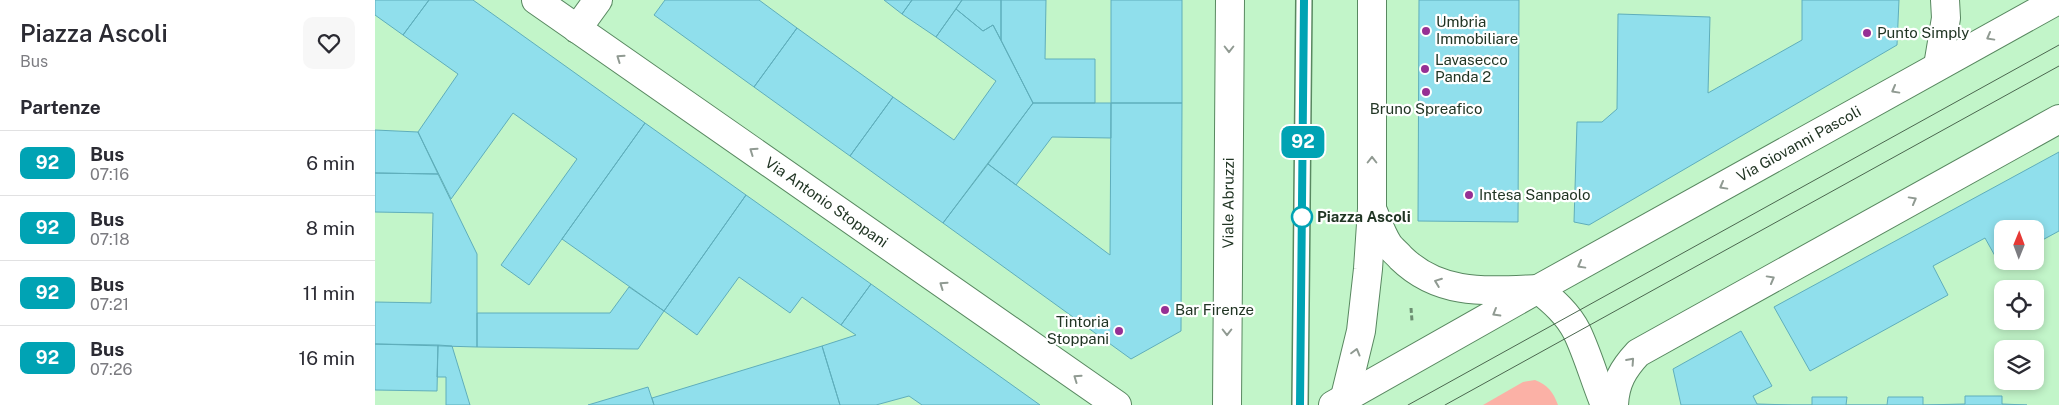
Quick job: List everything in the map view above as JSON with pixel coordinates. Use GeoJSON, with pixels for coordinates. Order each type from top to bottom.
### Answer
{"type":"FeatureCollection","features":[{"type":"Feature","properties":{"kind":"street","name":"Via Antonio Stoppani"},"geometry":{"type":"LineString","coordinates":[[536,0],[1117,405]]}},
{"type":"Feature","properties":{"kind":"street"},"geometry":{"type":"LineString","coordinates":[[577,29],[598,0]]}},
{"type":"Feature","properties":{"kind":"street","name":"Viale Abruzzi"},"geometry":{"type":"LineString","coordinates":[[1227,405],[1230,0]]}},
{"type":"Feature","properties":{"kind":"street"},"geometry":{"type":"LineString","coordinates":[[1340,403],[1361,331],[1368,269],[1372,209],[1372,0]]}},
{"type":"Feature","properties":{"kind":"street"},"geometry":{"type":"LineString","coordinates":[[1938,66],[1946,18],[1945,0]]}},
{"type":"Feature","properties":{"kind":"street","name":"Via Giovanni Pascoli"},"geometry":{"type":"LineString","coordinates":[[1340,403],[1538,289],[1938,66],[2029,7],[2058,0]]}},
{"type":"Feature","properties":{"kind":"street"},"geometry":{"type":"LineString","coordinates":[[1614,405],[1615,386],[1620,375],[1638,353],[2059,119]]}},
{"type":"Feature","properties":{"kind":"street"},"geometry":{"type":"LineString","coordinates":[[1372,209],[1389,245],[1411,268],[1437,283],[1466,289],[1538,289],[1567,317],[1577,332],[1605,405]]}},
{"type":"Feature","properties":{"kind":"lane"},"geometry":{"type":"LineString","coordinates":[[1300,405],[1304,0]]}},
{"type":"Feature","properties":{"kind":"path"},"geometry":{"type":"LineString","coordinates":[[1411,306],[1411,322]]}},
{"type":"Feature","properties":{"kind":"shaded area"},"geometry":{"type":"Polygon","coordinates":[[[1535,380],[1549,390],[1558,405],[1483,405],[1523,382],[1535,380]]]}},
{"type":"Feature","properties":{"kind":"building"},"geometry":{"type":"Polygon","coordinates":[[[375,0],[429,0],[403,35],[375,15],[375,0]]]}},
{"type":"Feature","properties":{"kind":"building"},"geometry":{"type":"Polygon","coordinates":[[[429,0],[473,0],[645,123],[529,285],[501,265],[577,159],[513,113],[451,199],[418,132],[458,74],[403,35],[429,0]]]}},
{"type":"Feature","properties":{"kind":"building"},"geometry":{"type":"Polygon","coordinates":[[[665,0],[759,0],[797,28],[754,87],[654,15],[665,0]]]}},
{"type":"Feature","properties":{"kind":"building"},"geometry":{"type":"Polygon","coordinates":[[[884,0],[912,0],[902,14],[884,0]]]}},
{"type":"Feature","properties":{"kind":"building"},"geometry":{"type":"Polygon","coordinates":[[[912,0],[962,0],[936,37],[902,14],[912,0]]]}},
{"type":"Feature","properties":{"kind":"building"},"geometry":{"type":"Polygon","coordinates":[[[962,0],[1001,0],[1001,40],[993,25],[983,31],[956,9],[962,0]]]}},
{"type":"Feature","properties":{"kind":"building"},"geometry":{"type":"Polygon","coordinates":[[[1001,0],[1046,0],[1045,59],[1095,59],[1095,103],[1033,103],[1001,40],[1001,0]]]}},
{"type":"Feature","properties":{"kind":"building"},"geometry":{"type":"Polygon","coordinates":[[[1111,0],[1182,0],[1182,103],[1111,103],[1111,0]]]}},
{"type":"Feature","properties":{"kind":"building"},"geometry":{"type":"Polygon","coordinates":[[[1419,0],[1519,0],[1518,222],[1418,221],[1419,0]]]}},
{"type":"Feature","properties":{"kind":"building"},"geometry":{"type":"Polygon","coordinates":[[[1802,0],[1899,0],[1897,45],[1589,225],[1574,222],[1577,122],[1602,122],[1617,109],[1618,14],[1710,17],[1708,93],[1802,40],[1802,0]]]}},
{"type":"Feature","properties":{"kind":"building"},"geometry":{"type":"Polygon","coordinates":[[[956,9],[983,31],[993,25],[1033,103],[943,223],[850,156],[893,97],[954,140],[996,81],[936,37],[956,9]]]}},
{"type":"Feature","properties":{"kind":"building"},"geometry":{"type":"Polygon","coordinates":[[[797,28],[893,97],[850,156],[754,87],[797,28]]]}},
{"type":"Feature","properties":{"kind":"building"},"geometry":{"type":"Polygon","coordinates":[[[1033,103],[1111,103],[1111,138],[1052,137],[1016,185],[988,164],[1033,103]]]}},
{"type":"Feature","properties":{"kind":"building"},"geometry":{"type":"Polygon","coordinates":[[[1111,103],[1182,103],[1181,331],[1131,359],[943,223],[988,164],[1110,255],[1111,103]]]}},
{"type":"Feature","properties":{"kind":"building"},"geometry":{"type":"Polygon","coordinates":[[[645,123],[746,195],[664,311],[562,239],[645,123]]]}},
{"type":"Feature","properties":{"kind":"building"},"geometry":{"type":"Polygon","coordinates":[[[375,130],[418,132],[438,174],[375,173],[375,130]]]}},
{"type":"Feature","properties":{"kind":"building"},"geometry":{"type":"Polygon","coordinates":[[[2059,152],[2059,231],[2044,239],[2044,220],[1994,220],[1994,254],[1985,238],[1933,266],[1948,295],[1810,371],[1774,307],[2059,152]]]}},
{"type":"Feature","properties":{"kind":"building"},"geometry":{"type":"Polygon","coordinates":[[[375,173],[438,174],[477,254],[477,347],[375,344],[375,302],[431,303],[433,213],[375,212],[375,173]]]}},
{"type":"Feature","properties":{"kind":"building"},"geometry":{"type":"Polygon","coordinates":[[[746,195],[871,284],[841,325],[802,297],[790,313],[739,277],[697,335],[664,311],[746,195]]]}},
{"type":"Feature","properties":{"kind":"building"},"geometry":{"type":"Polygon","coordinates":[[[871,284],[1040,405],[922,405],[909,396],[876,405],[840,405],[822,346],[856,335],[841,325],[871,284]]]}},
{"type":"Feature","properties":{"kind":"building"},"geometry":{"type":"Polygon","coordinates":[[[629,287],[664,311],[638,349],[477,347],[477,313],[610,313],[629,287]]]}},
{"type":"Feature","properties":{"kind":"building"},"geometry":{"type":"Polygon","coordinates":[[[1741,331],[1772,386],[1753,396],[1757,404],[1792,405],[1681,405],[1673,369],[1741,331]]]}},
{"type":"Feature","properties":{"kind":"building"},"geometry":{"type":"Polygon","coordinates":[[[375,344],[438,345],[437,391],[375,390],[375,344]]]}},
{"type":"Feature","properties":{"kind":"building"},"geometry":{"type":"Polygon","coordinates":[[[438,345],[452,346],[470,405],[446,405],[446,377],[437,377],[438,345]]]}},
{"type":"Feature","properties":{"kind":"building"},"geometry":{"type":"Polygon","coordinates":[[[822,346],[840,405],[654,405],[652,398],[822,346]]]}},
{"type":"Feature","properties":{"kind":"building"},"geometry":{"type":"Polygon","coordinates":[[[648,387],[654,405],[588,405],[648,387]]]}},
{"type":"Feature","properties":{"kind":"building"},"geometry":{"type":"Polygon","coordinates":[[[1965,396],[2002,396],[2002,404],[2027,405],[1923,405],[1965,404],[1965,396]]]}},
{"type":"Feature","properties":{"kind":"building"},"geometry":{"type":"Polygon","coordinates":[[[1812,397],[1847,397],[1846,405],[1812,405],[1812,397]]]}},
{"type":"Feature","properties":{"kind":"building"},"geometry":{"type":"Polygon","coordinates":[[[1888,397],[1923,397],[1923,405],[1887,405],[1888,397]]]}},
{"type":"Feature","properties":{"kind":"tram line"},"geometry":{"type":"LineString","coordinates":[[1408,405],[2059,45]]}},
{"type":"Feature","properties":{"kind":"tram line"},"geometry":{"type":"LineString","coordinates":[[1445,405],[2059,66]]}},
{"type":"Feature","properties":{"kind":"bus line","name":"92"},"geometry":{"type":"LineString","coordinates":[[1300,405],[1304,0]]}},
{"type":"Feature","properties":{"kind":"place","name":"Umbria Immobiliare"},"geometry":{"type":"Point","coordinates":[1426,31]}},
{"type":"Feature","properties":{"kind":"place","name":"Punto Simply"},"geometry":{"type":"Point","coordinates":[1867,33]}},
{"type":"Feature","properties":{"kind":"place","name":"Lavasecco Panda 2"},"geometry":{"type":"Point","coordinates":[1425,69]}},
{"type":"Feature","properties":{"kind":"place","name":"Bruno Spreafico"},"geometry":{"type":"Point","coordinates":[1426,92]}},
{"type":"Feature","properties":{"kind":"place","name":"Intesa Sanpaolo"},"geometry":{"type":"Point","coordinates":[1469,195]}},
{"type":"Feature","properties":{"kind":"place","name":"Piazza Ascoli"},"geometry":{"type":"Point","coordinates":[1302,217]}},
{"type":"Feature","properties":{"kind":"place","name":"Bar Firenze"},"geometry":{"type":"Point","coordinates":[1165,310]}},
{"type":"Feature","properties":{"kind":"place","name":"Tintoria Stoppani"},"geometry":{"type":"Point","coordinates":[1119,331]}}]}
